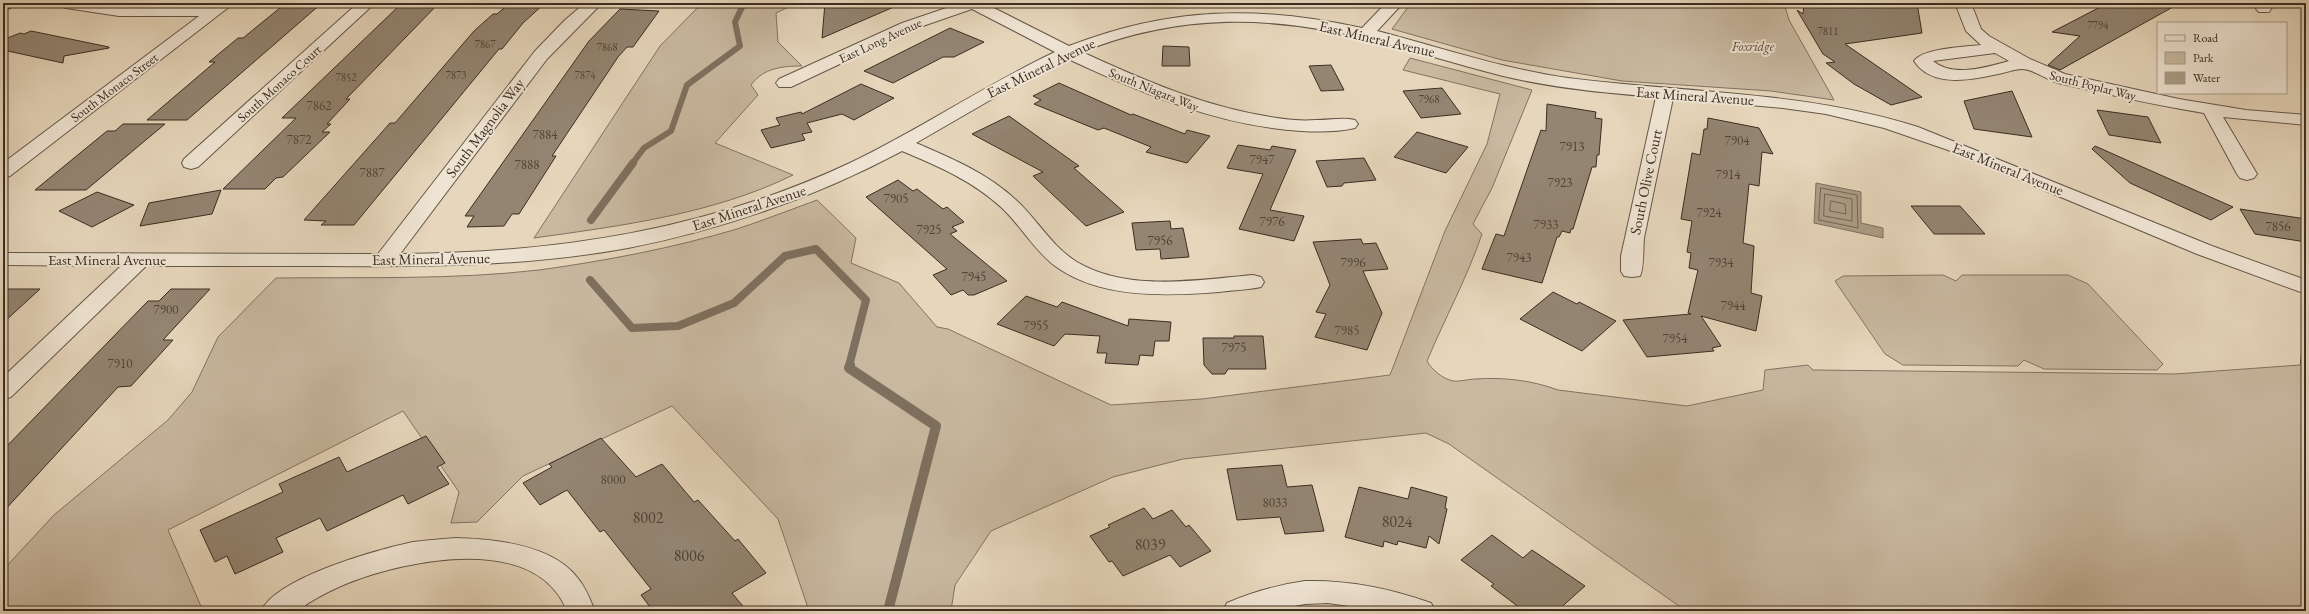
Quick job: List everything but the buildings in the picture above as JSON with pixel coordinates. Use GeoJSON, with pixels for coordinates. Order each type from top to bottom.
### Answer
{"type":"FeatureCollection","features":[{"type":"Feature","properties":{"kind":"street"},"geometry":{"type":"LineString","coordinates":[[3,6],[9,3]]}},
{"type":"Feature","properties":{"kind":"street"},"geometry":{"type":"LineString","coordinates":[[66,3],[119,11],[221,7]]}},
{"type":"Feature","properties":{"kind":"street","name":"South Monaco Court"},"geometry":{"type":"LineString","coordinates":[[191,163],[367,3]]}},
{"type":"Feature","properties":{"kind":"street","name":"South Magnolia Way"},"geometry":{"type":"LineString","coordinates":[[384,260],[541,55],[570,23],[594,3]]}},
{"type":"Feature","properties":{"kind":"street","name":"South Niagara Way"},"geometry":{"type":"LineString","coordinates":[[974,3],[1068,52],[1143,87],[1211,110],[1262,122],[1300,127],[1349,124]]}},
{"type":"Feature","properties":{"kind":"street","name":"East Long Avenue"},"geometry":{"type":"LineString","coordinates":[[786,83],[908,26],[974,3]]}},
{"type":"Feature","properties":{"kind":"street"},"geometry":{"type":"LineString","coordinates":[[1366,33],[1395,3]]}},
{"type":"Feature","properties":{"kind":"street","name":"South Poplar Way"},"geometry":{"type":"LineString","coordinates":[[1963,3],[1974,31],[1995,48],[2024,63],[2060,78],[2083,84],[2210,109],[2306,120]]}},
{"type":"Feature","properties":{"kind":"street","name":"South Monaco Street"},"geometry":{"type":"LineString","coordinates":[[3,172],[221,7]]}},
{"type":"Feature","properties":{"kind":"street","name":"East Mineral Avenue"},"geometry":{"type":"LineString","coordinates":[[3,259],[436,260],[533,255],[580,250],[679,230],[791,196],[846,173],[901,144],[1013,79],[1095,40],[1138,27],[1206,18],[1278,20],[1324,25],[1366,33],[1480,65],[1530,77],[1577,85],[1664,94],[1794,104],[1874,119],[1953,146],[2216,255],[2306,287]]}},
{"type":"Feature","properties":{"kind":"street"},"geometry":{"type":"LineString","coordinates":[[1995,48],[1928,57],[1922,61],[1937,71],[1954,76],[2024,63]]}},
{"type":"Feature","properties":{"kind":"street","name":"South Olive Court"},"geometry":{"type":"LineString","coordinates":[[1632,271],[1631,256],[1634,238],[1664,94]]}},
{"type":"Feature","properties":{"kind":"street"},"geometry":{"type":"LineString","coordinates":[[2210,109],[2246,174]]}},
{"type":"Feature","properties":{"kind":"street"},"geometry":{"type":"LineString","coordinates":[[901,144],[952,165],[985,184],[1010,205],[1059,258],[1087,274],[1132,285],[1157,288],[1253,282]]}},
{"type":"Feature","properties":{"kind":"street"},"geometry":{"type":"LineString","coordinates":[[3,391],[140,260]]}},
{"type":"Feature","properties":{"kind":"street"},"geometry":{"type":"LineString","coordinates":[[275,611],[308,590],[338,574],[367,564],[424,551],[453,549],[505,551],[541,564],[559,576],[571,590],[582,611]]}},
{"type":"Feature","properties":{"kind":"street"},"geometry":{"type":"LineString","coordinates":[[1237,611],[1273,596],[1306,592],[1352,594],[1381,599],[1421,611]]}},
{"type":"Feature","properties":{"kind":"green space"},"geometry":{"type":"Polygon","coordinates":[[[702,3],[797,3],[776,13],[778,42],[802,66],[774,69],[756,79],[751,85],[758,95],[715,143],[793,175],[731,200],[699,209],[666,217],[600,229],[534,238],[660,46],[702,3]]]}},
{"type":"Feature","properties":{"kind":"green space","name":"Foxridge"},"geometry":{"type":"Polygon","coordinates":[[[1411,3],[1784,3],[1789,20],[1834,100],[1771,91],[1622,81],[1502,60],[1392,29],[1411,3]]]}},
{"type":"Feature","properties":{"kind":"green space"},"geometry":{"type":"Polygon","coordinates":[[[1410,58],[1532,90],[1492,188],[1473,224],[1482,234],[1470,266],[1427,361],[1438,374],[1453,381],[1485,378],[1517,380],[1558,390],[1687,406],[1763,390],[1765,370],[1808,365],[1813,370],[2175,374],[2300,365],[2306,323],[2306,611],[1686,611],[1449,444],[1426,433],[1183,459],[1113,477],[991,531],[955,585],[951,611],[806,611],[807,605],[778,519],[672,406],[523,476],[477,522],[451,523],[459,492],[403,411],[168,530],[203,611],[3,611],[3,570],[54,515],[168,420],[192,392],[218,337],[276,278],[440,277],[539,270],[614,258],[713,236],[747,226],[817,200],[856,238],[851,263],[899,283],[937,327],[948,329],[1111,405],[1202,399],[1390,375],[1445,231],[1487,144],[1500,94],[1403,70],[1410,58]]]}},
{"type":"Feature","properties":{"kind":"green space"},"geometry":{"type":"Polygon","coordinates":[[[1943,275],[1956,281],[1962,275],[2068,275],[2088,284],[2163,364],[2157,370],[2044,369],[2024,360],[2018,366],[1903,365],[1885,354],[1835,281],[1843,276],[1943,275]]]}},
{"type":"Feature","properties":{"kind":"water"},"geometry":{"type":"Polygon","coordinates":[[[1816,183],[1861,192],[1861,223],[1883,228],[1883,238],[1814,223],[1816,183]]]}},
{"type":"Feature","properties":{"kind":"waterway"},"geometry":{"type":"LineString","coordinates":[[632,164],[644,148],[671,131],[687,85],[740,46],[735,22],[744,3]]}},
{"type":"Feature","properties":{"kind":"waterway"},"geometry":{"type":"LineString","coordinates":[[591,220],[633,163]]}},
{"type":"Feature","properties":{"kind":"waterway"},"geometry":{"type":"LineString","coordinates":[[590,280],[632,328],[678,326],[734,303],[785,256],[816,249],[866,300],[849,366]]}},
{"type":"Feature","properties":{"kind":"waterway"},"geometry":{"type":"LineString","coordinates":[[850,365],[849,368],[936,426],[888,611]]}}]}
